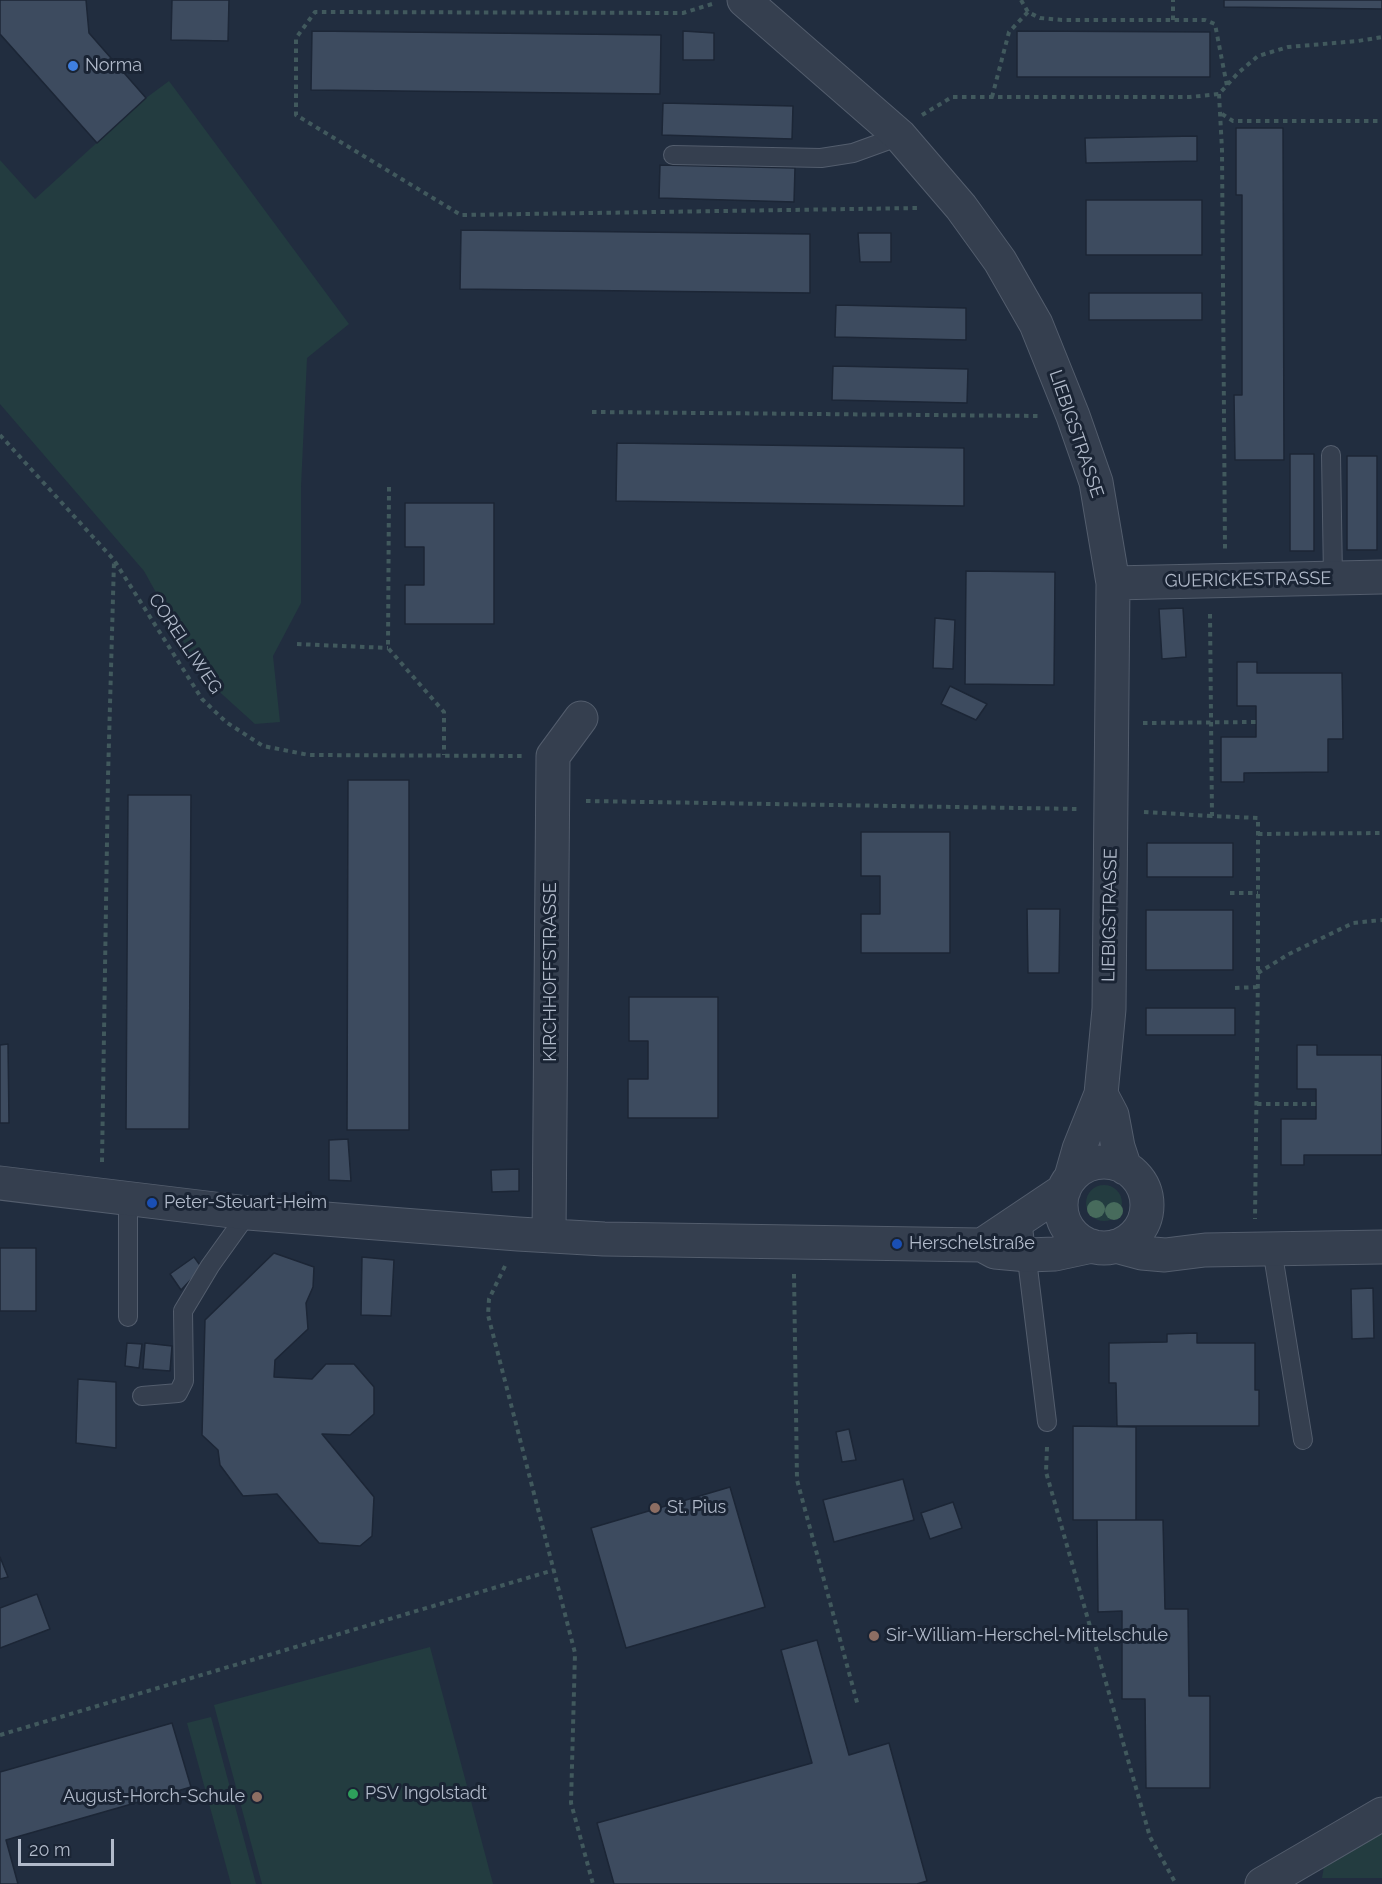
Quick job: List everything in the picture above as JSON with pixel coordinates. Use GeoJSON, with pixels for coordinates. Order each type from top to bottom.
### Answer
{"type":"FeatureCollection","features":[{"type":"Feature","properties":{"kind":"street","name":"LIEBIGSTRASSE"},"geometry":{"type":"LineString","coordinates":[[729,2],[900,136],[961,207],[1000,261],[1036,324],[1073,416],[1096,482],[1113,583],[1109,1009],[1101,1094],[1067,1184]]}},
{"type":"Feature","properties":{"kind":"street","name":"GUERICKESTRASSE"},"geometry":{"type":"LineString","coordinates":[[1113,583],[1382,577]]}},
{"type":"Feature","properties":{"kind":"street"},"geometry":{"type":"LineString","coordinates":[[553,756],[581,717]]}},
{"type":"Feature","properties":{"kind":"street","name":"KIRCHHOFFSTRASSE"},"geometry":{"type":"LineString","coordinates":[[533,1235],[553,756]]}},
{"type":"Feature","properties":{"kind":"street","name":"LIEBIGSTRASSE"},"geometry":{"type":"LineString","coordinates":[[1101,1094],[1112,1115],[1125,1168]]}},
{"type":"Feature","properties":{"kind":"street"},"geometry":{"type":"LineString","coordinates":[[0,1183],[248,1213],[533,1235],[793,1243],[982,1245],[995,1252],[1028,1255],[1055,1254],[1127,1241],[1141,1226],[1146,1205],[1145,1197],[1138,1179],[1125,1168],[1109,1163],[1089,1165],[1022,1219],[982,1245]]}},
{"type":"Feature","properties":{"kind":"street"},"geometry":{"type":"LineString","coordinates":[[1067,1184],[1061,1210],[1066,1227],[1077,1239],[1104,1246],[1165,1256],[1205,1250],[1382,1247]]}},
{"type":"Feature","properties":{"kind":"street"},"geometry":{"type":"LineString","coordinates":[[1146,1205],[1153,1218],[1174,1236],[1205,1250]]}},
{"type":"Feature","properties":{"kind":"street"},"geometry":{"type":"LineString","coordinates":[[1262,1884],[1382,1814]]}},
{"type":"Feature","properties":{"kind":"lane"},"geometry":{"type":"LineString","coordinates":[[673,155],[821,159],[853,153],[900,136]]}},
{"type":"Feature","properties":{"kind":"lane"},"geometry":{"type":"LineString","coordinates":[[1330,455],[1333,578]]}},
{"type":"Feature","properties":{"kind":"lane"},"geometry":{"type":"LineString","coordinates":[[114,1198],[128,1317]]}},
{"type":"Feature","properties":{"kind":"lane"},"geometry":{"type":"LineString","coordinates":[[142,1396],[178,1393],[184,1381],[183,1311],[210,1266],[248,1213]]}},
{"type":"Feature","properties":{"kind":"lane"},"geometry":{"type":"LineString","coordinates":[[1022,1219],[1047,1422]]}},
{"type":"Feature","properties":{"kind":"lane"},"geometry":{"type":"LineString","coordinates":[[1263,1249],[1304,1440]]}},
{"type":"Feature","properties":{"kind":"path"},"geometry":{"type":"LineString","coordinates":[[1021,0],[1028,12],[1040,18],[1205,20],[1215,24],[1227,86]]}},
{"type":"Feature","properties":{"kind":"path"},"geometry":{"type":"LineString","coordinates":[[1173,0],[1173,20]]}},
{"type":"Feature","properties":{"kind":"path"},"geometry":{"type":"LineString","coordinates":[[729,2],[683,13],[315,12],[297,38],[297,115],[461,214],[961,207]]}},
{"type":"Feature","properties":{"kind":"path"},"geometry":{"type":"LineString","coordinates":[[992,97],[1009,32],[1028,12]]}},
{"type":"Feature","properties":{"kind":"path"},"geometry":{"type":"LineString","coordinates":[[900,136],[924,113],[952,97],[1190,97],[1219,94],[1258,56],[1288,47],[1382,37]]}},
{"type":"Feature","properties":{"kind":"path"},"geometry":{"type":"LineString","coordinates":[[1212,816],[1211,723],[1218,580],[1221,114],[1219,94]]}},
{"type":"Feature","properties":{"kind":"path"},"geometry":{"type":"LineString","coordinates":[[1221,114],[1233,121],[1382,121]]}},
{"type":"Feature","properties":{"kind":"path"},"geometry":{"type":"LineString","coordinates":[[592,412],[1073,416]]}},
{"type":"Feature","properties":{"kind":"path","name":"CORELLIWEG"},"geometry":{"type":"LineString","coordinates":[[0,435],[114,560],[202,699],[226,722],[263,746],[309,755],[553,756]]}},
{"type":"Feature","properties":{"kind":"path"},"geometry":{"type":"LineString","coordinates":[[389,487],[388,648],[444,712],[444,755]]}},
{"type":"Feature","properties":{"kind":"path"},"geometry":{"type":"LineString","coordinates":[[114,560],[108,777],[114,1198]]}},
{"type":"Feature","properties":{"kind":"path"},"geometry":{"type":"LineString","coordinates":[[297,644],[388,648]]}},
{"type":"Feature","properties":{"kind":"path"},"geometry":{"type":"LineString","coordinates":[[1112,723],[1256,722]]}},
{"type":"Feature","properties":{"kind":"path"},"geometry":{"type":"LineString","coordinates":[[552,801],[1111,810],[1258,818],[1257,1104],[1263,1249]]}},
{"type":"Feature","properties":{"kind":"path"},"geometry":{"type":"LineString","coordinates":[[1258,834],[1382,833]]}},
{"type":"Feature","properties":{"kind":"path"},"geometry":{"type":"LineString","coordinates":[[1230,893],[1258,893]]}},
{"type":"Feature","properties":{"kind":"path"},"geometry":{"type":"LineString","coordinates":[[1258,973],[1289,954],[1353,923],[1382,920]]}},
{"type":"Feature","properties":{"kind":"path"},"geometry":{"type":"LineString","coordinates":[[1235,988],[1258,987]]}},
{"type":"Feature","properties":{"kind":"path"},"geometry":{"type":"LineString","coordinates":[[1257,1104],[1316,1104]]}},
{"type":"Feature","properties":{"kind":"path"},"geometry":{"type":"LineString","coordinates":[[533,1235],[507,1264],[489,1299],[488,1315],[575,1653],[571,1803],[593,1884]]}},
{"type":"Feature","properties":{"kind":"path"},"geometry":{"type":"LineString","coordinates":[[793,1243],[797,1480],[858,1706]]}},
{"type":"Feature","properties":{"kind":"path"},"geometry":{"type":"LineString","coordinates":[[1047,1422],[1046,1472],[1150,1837],[1176,1884]]}},
{"type":"Feature","properties":{"kind":"path"},"geometry":{"type":"LineString","coordinates":[[0,1735],[554,1570]]}},
{"type":"Feature","properties":{"kind":"green space"},"geometry":{"type":"Polygon","coordinates":[[[169,81],[349,324],[307,358],[301,487],[301,603],[273,656],[280,722],[255,724],[203,677],[144,571],[0,404],[0,160],[35,199],[146,98],[169,81]]]}},
{"type":"Feature","properties":{"kind":"green space"},"geometry":{"type":"Polygon","coordinates":[[[1104,1185],[1117,1190],[1122,1203],[1117,1216],[1104,1221],[1091,1216],[1086,1203],[1091,1190],[1104,1185]]]}},
{"type":"Feature","properties":{"kind":"green space","name":"PSV Ingolstadt"},"geometry":{"type":"Polygon","coordinates":[[[430,1647],[493,1884],[262,1884],[214,1705],[430,1647]]]}},
{"type":"Feature","properties":{"kind":"green space"},"geometry":{"type":"Polygon","coordinates":[[[211,1717],[256,1884],[231,1884],[187,1723],[211,1717]]]}},
{"type":"Feature","properties":{"kind":"green space"},"geometry":{"type":"Polygon","coordinates":[[[1382,1828],[1382,1878],[1322,1878],[1324,1867],[1382,1828]]]}},
{"type":"Feature","properties":{"kind":"building","name":"Norma"},"geometry":{"type":"Polygon","coordinates":[[[0,0],[86,0],[89,33],[146,98],[97,143],[0,34],[0,0]]]}},
{"type":"Feature","properties":{"kind":"building"},"geometry":{"type":"Polygon","coordinates":[[[172,0],[229,0],[228,41],[171,40],[172,0]]]}},
{"type":"Feature","properties":{"kind":"building"},"geometry":{"type":"Polygon","coordinates":[[[1224,0],[1382,0],[1382,9],[1224,7],[1224,0]]]}},
{"type":"Feature","properties":{"kind":"building"},"geometry":{"type":"Polygon","coordinates":[[[312,31],[661,35],[660,94],[311,90],[312,31]]]}},
{"type":"Feature","properties":{"kind":"building"},"geometry":{"type":"Polygon","coordinates":[[[683,31],[714,33],[714,60],[683,60],[683,31]]]}},
{"type":"Feature","properties":{"kind":"building"},"geometry":{"type":"Polygon","coordinates":[[[1017,31],[1210,32],[1210,77],[1017,77],[1017,31]]]}},
{"type":"Feature","properties":{"kind":"building"},"geometry":{"type":"Polygon","coordinates":[[[663,103],[793,106],[792,139],[662,135],[663,103]]]}},
{"type":"Feature","properties":{"kind":"building"},"geometry":{"type":"Polygon","coordinates":[[[1236,128],[1283,128],[1284,460],[1235,460],[1234,395],[1242,395],[1242,195],[1236,195],[1236,128]]]}},
{"type":"Feature","properties":{"kind":"building"},"geometry":{"type":"Polygon","coordinates":[[[1197,136],[1197,161],[1086,163],[1085,138],[1197,136]]]}},
{"type":"Feature","properties":{"kind":"building"},"geometry":{"type":"Polygon","coordinates":[[[660,165],[795,168],[794,202],[659,198],[660,165]]]}},
{"type":"Feature","properties":{"kind":"building"},"geometry":{"type":"Polygon","coordinates":[[[1086,200],[1202,200],[1202,255],[1086,255],[1086,200]]]}},
{"type":"Feature","properties":{"kind":"building"},"geometry":{"type":"Polygon","coordinates":[[[461,230],[810,234],[810,293],[460,289],[461,230]]]}},
{"type":"Feature","properties":{"kind":"building"},"geometry":{"type":"Polygon","coordinates":[[[858,233],[891,233],[891,262],[860,262],[858,233]]]}},
{"type":"Feature","properties":{"kind":"building"},"geometry":{"type":"Polygon","coordinates":[[[1089,293],[1202,293],[1202,320],[1089,320],[1089,293]]]}},
{"type":"Feature","properties":{"kind":"building"},"geometry":{"type":"Polygon","coordinates":[[[836,305],[966,308],[966,340],[835,337],[836,305]]]}},
{"type":"Feature","properties":{"kind":"building"},"geometry":{"type":"Polygon","coordinates":[[[833,366],[968,369],[967,403],[832,400],[833,366]]]}},
{"type":"Feature","properties":{"kind":"building"},"geometry":{"type":"Polygon","coordinates":[[[617,443],[964,448],[964,506],[616,501],[617,443]]]}},
{"type":"Feature","properties":{"kind":"building"},"geometry":{"type":"Polygon","coordinates":[[[1290,454],[1314,454],[1314,551],[1290,551],[1290,454]]]}},
{"type":"Feature","properties":{"kind":"building"},"geometry":{"type":"Polygon","coordinates":[[[1347,456],[1377,456],[1377,550],[1347,550],[1347,456]]]}},
{"type":"Feature","properties":{"kind":"building"},"geometry":{"type":"Polygon","coordinates":[[[405,503],[494,503],[494,624],[405,624],[405,585],[424,585],[424,547],[405,547],[405,503]]]}},
{"type":"Feature","properties":{"kind":"building"},"geometry":{"type":"Polygon","coordinates":[[[966,571],[1055,572],[1054,685],[965,684],[966,571]]]}},
{"type":"Feature","properties":{"kind":"building"},"geometry":{"type":"Polygon","coordinates":[[[1183,608],[1186,657],[1162,659],[1159,609],[1183,608]]]}},
{"type":"Feature","properties":{"kind":"building"},"geometry":{"type":"Polygon","coordinates":[[[935,618],[955,620],[953,669],[933,668],[935,618]]]}},
{"type":"Feature","properties":{"kind":"building"},"geometry":{"type":"Polygon","coordinates":[[[1237,662],[1257,662],[1257,673],[1342,673],[1343,739],[1328,739],[1328,772],[1244,773],[1244,782],[1221,782],[1221,737],[1256,737],[1256,706],[1237,706],[1237,662]]]}},
{"type":"Feature","properties":{"kind":"building"},"geometry":{"type":"Polygon","coordinates":[[[950,686],[987,704],[976,720],[941,704],[950,686]]]}},
{"type":"Feature","properties":{"kind":"building"},"geometry":{"type":"Polygon","coordinates":[[[348,780],[409,780],[409,1130],[347,1130],[348,780]]]}},
{"type":"Feature","properties":{"kind":"building"},"geometry":{"type":"Polygon","coordinates":[[[128,795],[191,795],[189,1129],[126,1129],[128,795]]]}},
{"type":"Feature","properties":{"kind":"building"},"geometry":{"type":"Polygon","coordinates":[[[861,832],[950,832],[950,953],[861,953],[861,914],[880,914],[880,876],[861,876],[861,832]]]}},
{"type":"Feature","properties":{"kind":"building"},"geometry":{"type":"Polygon","coordinates":[[[1147,843],[1233,843],[1233,877],[1147,877],[1147,843]]]}},
{"type":"Feature","properties":{"kind":"building"},"geometry":{"type":"Polygon","coordinates":[[[1027,909],[1060,909],[1059,973],[1028,973],[1027,909]]]}},
{"type":"Feature","properties":{"kind":"building"},"geometry":{"type":"Polygon","coordinates":[[[1146,910],[1233,910],[1233,970],[1146,970],[1146,910]]]}},
{"type":"Feature","properties":{"kind":"building"},"geometry":{"type":"Polygon","coordinates":[[[629,997],[718,997],[718,1118],[628,1118],[628,1079],[648,1079],[648,1041],[629,1041],[629,997]]]}},
{"type":"Feature","properties":{"kind":"building"},"geometry":{"type":"Polygon","coordinates":[[[1146,1008],[1235,1008],[1235,1035],[1146,1035],[1146,1008]]]}},
{"type":"Feature","properties":{"kind":"building"},"geometry":{"type":"Polygon","coordinates":[[[8,1044],[9,1123],[0,1123],[0,1045],[8,1044]]]}},
{"type":"Feature","properties":{"kind":"building"},"geometry":{"type":"Polygon","coordinates":[[[1297,1045],[1317,1045],[1317,1055],[1382,1055],[1382,1155],[1304,1155],[1304,1165],[1281,1165],[1281,1119],[1316,1119],[1316,1089],[1297,1089],[1297,1045]]]}},
{"type":"Feature","properties":{"kind":"building"},"geometry":{"type":"Polygon","coordinates":[[[348,1139],[351,1181],[329,1180],[329,1140],[348,1139]]]}},
{"type":"Feature","properties":{"kind":"building"},"geometry":{"type":"Polygon","coordinates":[[[519,1169],[519,1191],[492,1192],[491,1170],[519,1169]]]}},
{"type":"Feature","properties":{"kind":"building"},"geometry":{"type":"Polygon","coordinates":[[[0,1248],[36,1248],[36,1311],[0,1311],[0,1248]]]}},
{"type":"Feature","properties":{"kind":"building"},"geometry":{"type":"Polygon","coordinates":[[[274,1253],[314,1267],[313,1287],[306,1303],[308,1329],[275,1360],[274,1377],[312,1379],[326,1364],[354,1364],[374,1387],[374,1414],[350,1435],[322,1434],[374,1497],[372,1536],[360,1546],[319,1543],[277,1494],[243,1496],[220,1465],[218,1450],[202,1435],[205,1320],[274,1253]]]}},
{"type":"Feature","properties":{"kind":"building"},"geometry":{"type":"Polygon","coordinates":[[[194,1257],[202,1268],[181,1290],[170,1274],[194,1257]]]}},
{"type":"Feature","properties":{"kind":"building"},"geometry":{"type":"Polygon","coordinates":[[[362,1257],[394,1260],[391,1316],[361,1315],[362,1257]]]}},
{"type":"Feature","properties":{"kind":"building"},"geometry":{"type":"Polygon","coordinates":[[[1373,1288],[1374,1338],[1352,1339],[1351,1289],[1373,1288]]]}},
{"type":"Feature","properties":{"kind":"building"},"geometry":{"type":"Polygon","coordinates":[[[1197,1333],[1197,1343],[1255,1343],[1255,1390],[1259,1390],[1259,1426],[1117,1426],[1116,1383],[1109,1383],[1109,1343],[1167,1342],[1167,1334],[1197,1333]]]}},
{"type":"Feature","properties":{"kind":"building"},"geometry":{"type":"Polygon","coordinates":[[[127,1343],[142,1344],[139,1368],[125,1366],[127,1343]]]}},
{"type":"Feature","properties":{"kind":"building"},"geometry":{"type":"Polygon","coordinates":[[[145,1343],[172,1346],[170,1371],[143,1369],[145,1343]]]}},
{"type":"Feature","properties":{"kind":"building"},"geometry":{"type":"Polygon","coordinates":[[[78,1379],[116,1382],[116,1448],[76,1443],[78,1379]]]}},
{"type":"Feature","properties":{"kind":"building"},"geometry":{"type":"Polygon","coordinates":[[[1073,1426],[1136,1427],[1136,1520],[1073,1520],[1073,1426]]]}},
{"type":"Feature","properties":{"kind":"building"},"geometry":{"type":"Polygon","coordinates":[[[849,1429],[856,1460],[842,1462],[836,1432],[849,1429]]]}},
{"type":"Feature","properties":{"kind":"building"},"geometry":{"type":"Polygon","coordinates":[[[903,1479],[914,1520],[834,1542],[823,1500],[903,1479]]]}},
{"type":"Feature","properties":{"kind":"building"},"geometry":{"type":"Polygon","coordinates":[[[730,1487],[765,1607],[626,1648],[591,1528],[730,1487]]]}},
{"type":"Feature","properties":{"kind":"building"},"geometry":{"type":"Polygon","coordinates":[[[953,1502],[962,1528],[930,1539],[921,1513],[953,1502]]]}},
{"type":"Feature","properties":{"kind":"building"},"geometry":{"type":"Polygon","coordinates":[[[1097,1520],[1163,1520],[1165,1609],[1188,1609],[1189,1696],[1210,1696],[1210,1788],[1146,1788],[1145,1699],[1122,1699],[1122,1611],[1098,1612],[1097,1520]]]}},
{"type":"Feature","properties":{"kind":"building"},"geometry":{"type":"Polygon","coordinates":[[[0,1557],[8,1577],[0,1579],[0,1557]]]}},
{"type":"Feature","properties":{"kind":"building"},"geometry":{"type":"Polygon","coordinates":[[[37,1594],[50,1629],[0,1648],[0,1608],[37,1594]]]}},
{"type":"Feature","properties":{"kind":"building"},"geometry":{"type":"Polygon","coordinates":[[[817,1640],[849,1755],[889,1743],[927,1881],[917,1884],[614,1884],[597,1823],[812,1763],[781,1650],[817,1640]]]}},
{"type":"Feature","properties":{"kind":"building"},"geometry":{"type":"Polygon","coordinates":[[[172,1723],[191,1787],[6,1840],[18,1884],[0,1884],[0,1772],[172,1723]]]}},
{"type":"Feature","properties":{"kind":"place","name":"Norma"},"geometry":{"type":"Point","coordinates":[73,66]}},
{"type":"Feature","properties":{"kind":"place","name":"Peter-Steuart-Heim"},"geometry":{"type":"Point","coordinates":[152,1203]}},
{"type":"Feature","properties":{"kind":"place","name":"Herschelstraße"},"geometry":{"type":"Point","coordinates":[897,1244]}},
{"type":"Feature","properties":{"kind":"place","name":"St. Pius"},"geometry":{"type":"Point","coordinates":[655,1508]}},
{"type":"Feature","properties":{"kind":"place","name":"Sir-William-Herschel-Mittelschule"},"geometry":{"type":"Point","coordinates":[874,1636]}},
{"type":"Feature","properties":{"kind":"place","name":"PSV Ingolstadt"},"geometry":{"type":"Point","coordinates":[353,1794]}},
{"type":"Feature","properties":{"kind":"place","name":"August-Horch-Schule"},"geometry":{"type":"Point","coordinates":[257,1797]}}]}
